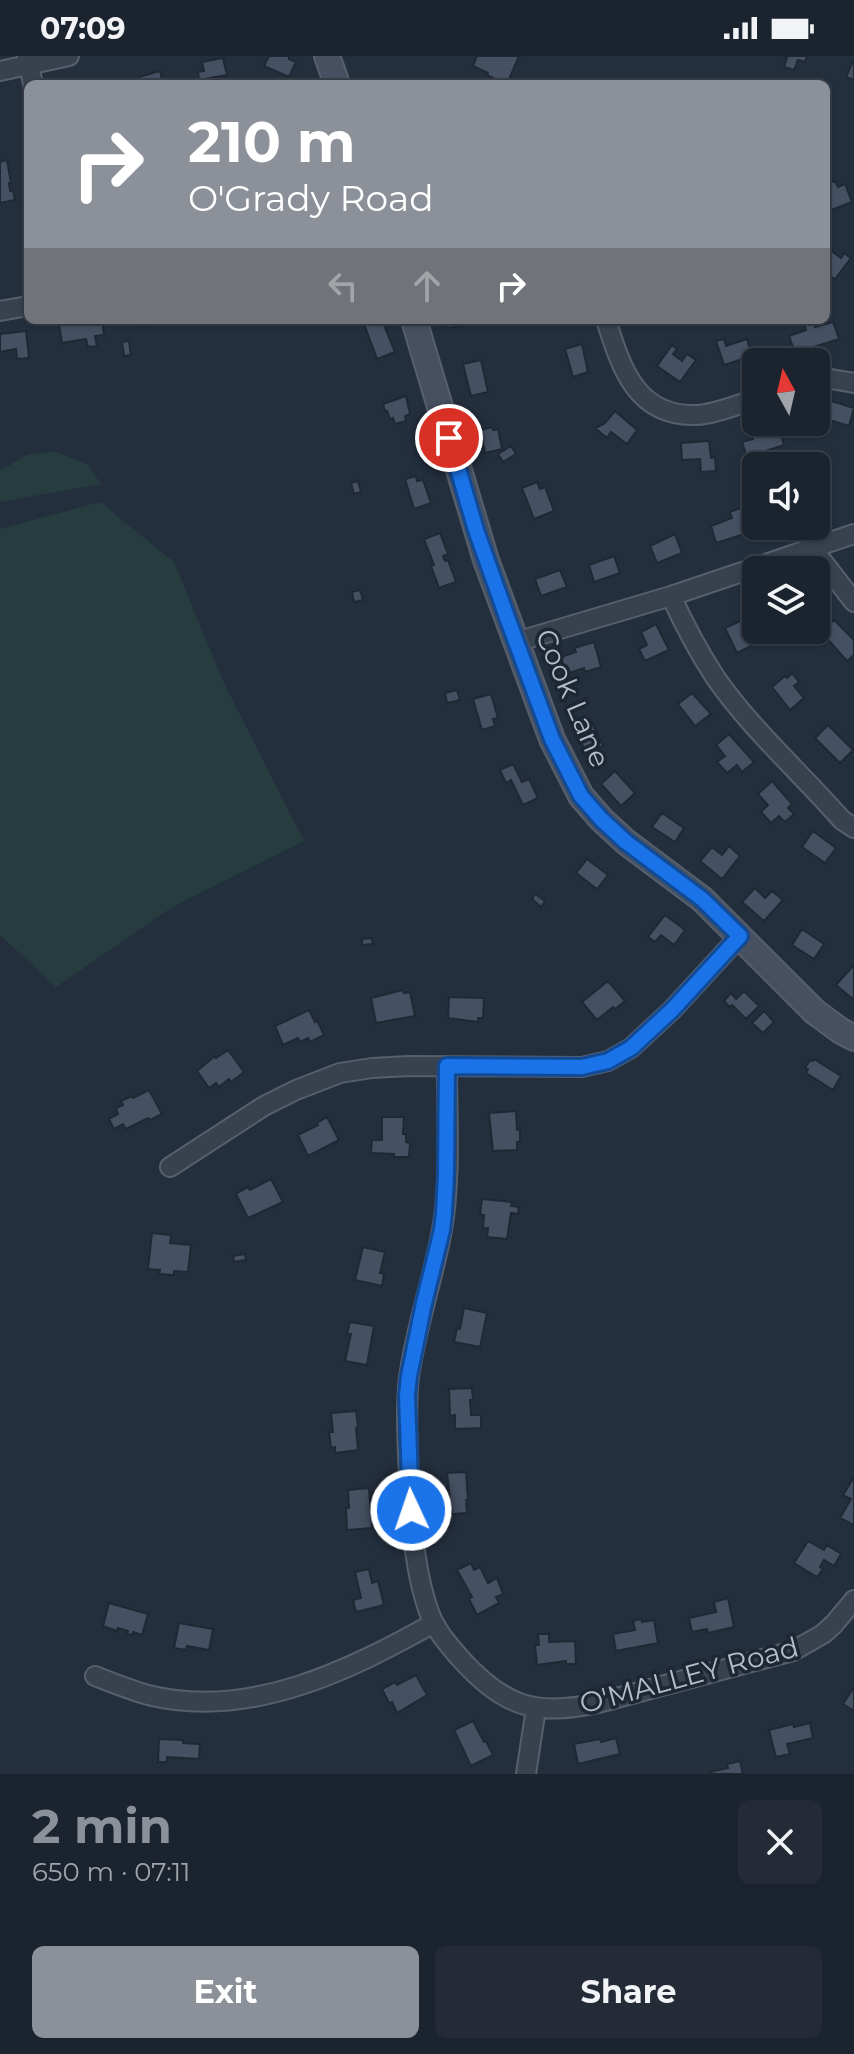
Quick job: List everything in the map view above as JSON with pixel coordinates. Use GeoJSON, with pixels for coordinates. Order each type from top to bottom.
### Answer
{"type":"FeatureCollection","features":[{"type":"Feature","properties":{"kind":"street"},"geometry":{"type":"LineString","coordinates":[[0,71],[28,60],[69,56]]}},
{"type":"Feature","properties":{"kind":"street"},"geometry":{"type":"LineString","coordinates":[[327,56],[336,80]]}},
{"type":"Feature","properties":{"kind":"street"},"geometry":{"type":"LineString","coordinates":[[28,60],[32,80]]}},
{"type":"Feature","properties":{"kind":"street"},"geometry":{"type":"LineString","coordinates":[[0,311],[24,307]]}},
{"type":"Feature","properties":{"kind":"street","name":"Cook Lane"},"geometry":{"type":"LineString","coordinates":[[415,324],[476,530],[552,739],[581,796],[614,831],[702,899],[815,1012],[854,1038]]}},
{"type":"Feature","properties":{"kind":"street"},"geometry":{"type":"LineString","coordinates":[[607,324],[629,382],[646,401],[669,412],[697,415],[742,403]]}},
{"type":"Feature","properties":{"kind":"street"},"geometry":{"type":"LineString","coordinates":[[830,379],[854,383]]}},
{"type":"Feature","properties":{"kind":"street"},"geometry":{"type":"LineString","coordinates":[[516,642],[671,596],[854,534]]}},
{"type":"Feature","properties":{"kind":"street"},"geometry":{"type":"LineString","coordinates":[[813,549],[854,602]]}},
{"type":"Feature","properties":{"kind":"street"},"geometry":{"type":"LineString","coordinates":[[671,596],[692,640],[716,678],[842,820],[854,828]]}},
{"type":"Feature","properties":{"kind":"street"},"geometry":{"type":"LineString","coordinates":[[170,1167],[264,1106],[328,1077],[372,1068],[582,1067],[616,1058],[672,1010],[740,936]]}},
{"type":"Feature","properties":{"kind":"street","name":"O'MALLEY Road"},"geometry":{"type":"LineString","coordinates":[[447,1066],[442,1230],[409,1376],[407,1418],[411,1510],[426,1602],[434,1623],[456,1653],[484,1683],[506,1698],[536,1708],[567,1709],[793,1651],[823,1634],[854,1600]]}},
{"type":"Feature","properties":{"kind":"street"},"geometry":{"type":"LineString","coordinates":[[95,1676],[149,1695],[196,1701],[240,1700],[280,1692],[316,1680],[434,1623]]}},
{"type":"Feature","properties":{"kind":"street"},"geometry":{"type":"LineString","coordinates":[[526,1774],[536,1708]]}},
{"type":"Feature","properties":{"kind":"green space"},"geometry":{"type":"Polygon","coordinates":[[[57,452],[87,464],[101,484],[0,502],[0,471],[28,454],[57,452]]]}},
{"type":"Feature","properties":{"kind":"green space"},"geometry":{"type":"Polygon","coordinates":[[[100,502],[174,562],[223,681],[304,841],[174,906],[56,987],[0,935],[0,529],[100,502]]]}},
{"type":"Feature","properties":{"kind":"building"},"geometry":{"type":"Polygon","coordinates":[[[269,56],[289,56],[296,62],[289,77],[264,66],[269,56]]]}},
{"type":"Feature","properties":{"kind":"building"},"geometry":{"type":"Polygon","coordinates":[[[477,56],[519,56],[509,80],[492,80],[488,73],[473,66],[477,56]]]}},
{"type":"Feature","properties":{"kind":"building"},"geometry":{"type":"Polygon","coordinates":[[[783,56],[807,56],[805,62],[798,60],[794,70],[784,67],[787,58],[783,56]]]}},
{"type":"Feature","properties":{"kind":"building"},"geometry":{"type":"Polygon","coordinates":[[[223,58],[227,75],[199,80],[198,72],[204,71],[202,62],[223,58]]]}},
{"type":"Feature","properties":{"kind":"building"},"geometry":{"type":"Polygon","coordinates":[[[854,61],[854,80],[846,77],[854,61]]]}},
{"type":"Feature","properties":{"kind":"building"},"geometry":{"type":"Polygon","coordinates":[[[160,71],[162,80],[140,80],[139,77],[160,71]]]}},
{"type":"Feature","properties":{"kind":"building"},"geometry":{"type":"Polygon","coordinates":[[[7,160],[10,191],[13,190],[15,200],[0,203],[0,162],[7,160]]]}},
{"type":"Feature","properties":{"kind":"building"},"geometry":{"type":"Polygon","coordinates":[[[835,181],[838,187],[845,184],[852,202],[830,210],[830,183],[835,181]]]}},
{"type":"Feature","properties":{"kind":"building"},"geometry":{"type":"Polygon","coordinates":[[[830,250],[841,258],[844,253],[851,258],[835,279],[830,276],[830,250]]]}},
{"type":"Feature","properties":{"kind":"building"},"geometry":{"type":"Polygon","coordinates":[[[833,322],[839,339],[811,348],[793,348],[789,336],[806,330],[804,324],[814,324],[815,327],[833,322]]]}},
{"type":"Feature","properties":{"kind":"building"},"geometry":{"type":"Polygon","coordinates":[[[103,324],[104,335],[95,336],[97,346],[88,347],[86,339],[62,343],[59,325],[103,324]]]}},
{"type":"Feature","properties":{"kind":"building"},"geometry":{"type":"Polygon","coordinates":[[[364,324],[384,324],[395,352],[377,359],[364,324]]]}},
{"type":"Feature","properties":{"kind":"building"},"geometry":{"type":"Polygon","coordinates":[[[448,324],[466,324],[466,325],[448,328],[448,324]]]}},
{"type":"Feature","properties":{"kind":"building"},"geometry":{"type":"Polygon","coordinates":[[[26,331],[29,358],[17,359],[16,349],[0,352],[0,334],[26,331]]]}},
{"type":"Feature","properties":{"kind":"building"},"geometry":{"type":"Polygon","coordinates":[[[724,339],[726,346],[747,339],[750,348],[742,348],[742,359],[724,365],[716,341],[724,339]]]}},
{"type":"Feature","properties":{"kind":"building"},"geometry":{"type":"Polygon","coordinates":[[[129,341],[131,355],[124,356],[122,342],[129,341]]]}},
{"type":"Feature","properties":{"kind":"building"},"geometry":{"type":"Polygon","coordinates":[[[582,344],[588,372],[573,377],[565,349],[582,344]]]}},
{"type":"Feature","properties":{"kind":"building"},"geometry":{"type":"Polygon","coordinates":[[[672,345],[677,349],[673,354],[682,361],[687,354],[696,360],[680,382],[657,366],[672,345]]]}},
{"type":"Feature","properties":{"kind":"building"},"geometry":{"type":"Polygon","coordinates":[[[481,360],[488,392],[471,396],[463,364],[481,360]]]}},
{"type":"Feature","properties":{"kind":"building"},"geometry":{"type":"Polygon","coordinates":[[[406,396],[410,414],[405,416],[406,421],[395,424],[383,404],[406,396]]]}},
{"type":"Feature","properties":{"kind":"building"},"geometry":{"type":"Polygon","coordinates":[[[830,401],[854,408],[849,426],[830,420],[830,401]]]}},
{"type":"Feature","properties":{"kind":"building"},"geometry":{"type":"Polygon","coordinates":[[[615,411],[637,430],[627,444],[611,432],[607,438],[595,428],[604,424],[615,411]]]}},
{"type":"Feature","properties":{"kind":"building"},"geometry":{"type":"Polygon","coordinates":[[[492,427],[493,430],[498,429],[502,449],[485,453],[480,430],[492,427]]]}},
{"type":"Feature","properties":{"kind":"building"},"geometry":{"type":"Polygon","coordinates":[[[781,436],[784,445],[762,452],[745,452],[742,442],[753,437],[781,436]]]}},
{"type":"Feature","properties":{"kind":"building"},"geometry":{"type":"Polygon","coordinates":[[[709,441],[716,471],[701,472],[700,459],[682,460],[681,443],[709,441]]]}},
{"type":"Feature","properties":{"kind":"building"},"geometry":{"type":"Polygon","coordinates":[[[511,446],[516,454],[503,462],[498,454],[511,446]]]}},
{"type":"Feature","properties":{"kind":"building"},"geometry":{"type":"Polygon","coordinates":[[[416,476],[417,481],[423,480],[431,503],[414,509],[405,479],[416,476]]]}},
{"type":"Feature","properties":{"kind":"building"},"geometry":{"type":"Polygon","coordinates":[[[358,481],[361,492],[354,494],[351,483],[358,481]]]}},
{"type":"Feature","properties":{"kind":"building"},"geometry":{"type":"Polygon","coordinates":[[[537,482],[540,489],[545,487],[554,511],[534,519],[522,488],[537,482]]]}},
{"type":"Feature","properties":{"kind":"building"},"geometry":{"type":"Polygon","coordinates":[[[742,508],[742,535],[716,543],[711,526],[732,518],[730,512],[742,508]]]}},
{"type":"Feature","properties":{"kind":"building"},"geometry":{"type":"Polygon","coordinates":[[[440,533],[448,554],[443,556],[445,561],[448,560],[456,582],[439,588],[424,539],[440,533]]]}},
{"type":"Feature","properties":{"kind":"building"},"geometry":{"type":"Polygon","coordinates":[[[675,534],[682,553],[657,563],[650,546],[675,534]]]}},
{"type":"Feature","properties":{"kind":"building"},"geometry":{"type":"Polygon","coordinates":[[[614,556],[620,573],[594,582],[589,565],[614,556]]]}},
{"type":"Feature","properties":{"kind":"building"},"geometry":{"type":"Polygon","coordinates":[[[560,570],[567,587],[541,596],[535,579],[560,570]]]}},
{"type":"Feature","properties":{"kind":"building"},"geometry":{"type":"Polygon","coordinates":[[[360,590],[363,600],[354,602],[352,592],[360,590]]]}},
{"type":"Feature","properties":{"kind":"building"},"geometry":{"type":"Polygon","coordinates":[[[742,620],[742,644],[753,645],[737,653],[725,628],[742,620]]]}},
{"type":"Feature","properties":{"kind":"building"},"geometry":{"type":"Polygon","coordinates":[[[834,620],[854,640],[854,655],[847,661],[830,642],[830,624],[834,620]]]}},
{"type":"Feature","properties":{"kind":"building"},"geometry":{"type":"Polygon","coordinates":[[[656,624],[669,650],[645,661],[639,649],[647,645],[641,632],[656,624]]]}},
{"type":"Feature","properties":{"kind":"building"},"geometry":{"type":"Polygon","coordinates":[[[594,642],[601,667],[566,674],[561,657],[576,652],[574,648],[594,642]]]}},
{"type":"Feature","properties":{"kind":"building"},"geometry":{"type":"Polygon","coordinates":[[[792,673],[799,682],[794,686],[804,698],[790,710],[772,687],[792,673]]]}},
{"type":"Feature","properties":{"kind":"building"},"geometry":{"type":"Polygon","coordinates":[[[457,690],[460,700],[447,703],[445,693],[457,690]]]}},
{"type":"Feature","properties":{"kind":"building"},"geometry":{"type":"Polygon","coordinates":[[[692,693],[711,714],[695,726],[678,704],[692,693]]]}},
{"type":"Feature","properties":{"kind":"building"},"geometry":{"type":"Polygon","coordinates":[[[491,694],[498,718],[493,719],[495,726],[482,730],[473,699],[491,694]]]}},
{"type":"Feature","properties":{"kind":"building"},"geometry":{"type":"Polygon","coordinates":[[[591,720],[603,746],[586,753],[574,727],[591,720]]]}},
{"type":"Feature","properties":{"kind":"building"},"geometry":{"type":"Polygon","coordinates":[[[828,725],[853,750],[840,763],[815,738],[828,725]]]}},
{"type":"Feature","properties":{"kind":"building"},"geometry":{"type":"Polygon","coordinates":[[[729,734],[754,762],[742,772],[737,765],[727,773],[717,762],[725,756],[716,745],[729,734]]]}},
{"type":"Feature","properties":{"kind":"building"},"geometry":{"type":"Polygon","coordinates":[[[513,764],[522,782],[529,779],[538,798],[523,805],[511,780],[506,783],[500,770],[513,764]]]}},
{"type":"Feature","properties":{"kind":"building"},"geometry":{"type":"Polygon","coordinates":[[[615,771],[635,793],[621,806],[601,784],[615,771]]]}},
{"type":"Feature","properties":{"kind":"building"},"geometry":{"type":"Polygon","coordinates":[[[772,781],[792,804],[788,808],[794,814],[785,822],[779,816],[771,823],[761,812],[768,805],[758,794],[772,781]]]}},
{"type":"Feature","properties":{"kind":"building"},"geometry":{"type":"Polygon","coordinates":[[[662,813],[684,828],[675,842],[652,827],[662,813]]]}},
{"type":"Feature","properties":{"kind":"building"},"geometry":{"type":"Polygon","coordinates":[[[813,831],[836,848],[825,863],[802,847],[813,831]]]}},
{"type":"Feature","properties":{"kind":"building"},"geometry":{"type":"Polygon","coordinates":[[[729,846],[740,856],[722,879],[700,861],[712,847],[722,855],[729,846]]]}},
{"type":"Feature","properties":{"kind":"building"},"geometry":{"type":"Polygon","coordinates":[[[587,859],[608,875],[597,889],[576,873],[587,859]]]}},
{"type":"Feature","properties":{"kind":"building"},"geometry":{"type":"Polygon","coordinates":[[[755,888],[765,898],[772,891],[783,900],[764,921],[742,902],[755,888]]]}},
{"type":"Feature","properties":{"kind":"building"},"geometry":{"type":"Polygon","coordinates":[[[535,894],[545,901],[541,907],[532,899],[535,894]]]}},
{"type":"Feature","properties":{"kind":"building"},"geometry":{"type":"Polygon","coordinates":[[[665,915],[685,930],[674,945],[661,935],[655,942],[648,937],[665,915]]]}},
{"type":"Feature","properties":{"kind":"building"},"geometry":{"type":"Polygon","coordinates":[[[802,929],[824,944],[814,959],[792,945],[802,929]]]}},
{"type":"Feature","properties":{"kind":"building"},"geometry":{"type":"Polygon","coordinates":[[[372,938],[373,944],[362,945],[362,939],[372,938]]]}},
{"type":"Feature","properties":{"kind":"building"},"geometry":{"type":"Polygon","coordinates":[[[854,965],[854,1000],[836,985],[854,965]]]}},
{"type":"Feature","properties":{"kind":"building"},"geometry":{"type":"Polygon","coordinates":[[[608,981],[625,1001],[597,1020],[582,1002],[608,981]]]}},
{"type":"Feature","properties":{"kind":"building"},"geometry":{"type":"Polygon","coordinates":[[[403,990],[404,993],[410,992],[415,1016],[376,1023],[371,998],[403,990]]]}},
{"type":"Feature","properties":{"kind":"building"},"geometry":{"type":"Polygon","coordinates":[[[744,991],[759,1006],[746,1019],[724,1001],[731,993],[736,999],[744,991]]]}},
{"type":"Feature","properties":{"kind":"building"},"geometry":{"type":"Polygon","coordinates":[[[449,997],[484,998],[483,1018],[478,1018],[478,1022],[448,1018],[449,997]]]}},
{"type":"Feature","properties":{"kind":"building"},"geometry":{"type":"Polygon","coordinates":[[[309,1010],[324,1035],[310,1042],[308,1038],[300,1042],[298,1038],[283,1045],[275,1026],[309,1010]]]}},
{"type":"Feature","properties":{"kind":"building"},"geometry":{"type":"Polygon","coordinates":[[[764,1011],[774,1022],[763,1033],[752,1023],[764,1011]]]}},
{"type":"Feature","properties":{"kind":"building"},"geometry":{"type":"Polygon","coordinates":[[[228,1050],[244,1072],[231,1082],[229,1079],[219,1087],[216,1083],[209,1088],[197,1071],[228,1050]]]}},
{"type":"Feature","properties":{"kind":"building"},"geometry":{"type":"Polygon","coordinates":[[[814,1059],[841,1076],[833,1090],[806,1073],[808,1069],[805,1068],[814,1059]]]}},
{"type":"Feature","properties":{"kind":"building"},"geometry":{"type":"Polygon","coordinates":[[[149,1090],[162,1114],[126,1129],[123,1124],[114,1129],[109,1119],[118,1114],[116,1108],[123,1105],[121,1101],[149,1090]]]}},
{"type":"Feature","properties":{"kind":"building"},"geometry":{"type":"Polygon","coordinates":[[[516,1111],[517,1130],[520,1129],[517,1150],[493,1151],[489,1113],[516,1111]]]}},
{"type":"Feature","properties":{"kind":"building"},"geometry":{"type":"Polygon","coordinates":[[[327,1117],[339,1140],[308,1156],[298,1135],[327,1117]]]}},
{"type":"Feature","properties":{"kind":"building"},"geometry":{"type":"Polygon","coordinates":[[[382,1117],[404,1117],[403,1134],[406,1134],[406,1142],[410,1143],[409,1157],[371,1153],[372,1140],[382,1140],[382,1117]]]}},
{"type":"Feature","properties":{"kind":"building"},"geometry":{"type":"Polygon","coordinates":[[[271,1179],[283,1202],[248,1218],[236,1194],[271,1179]]]}},
{"type":"Feature","properties":{"kind":"building"},"geometry":{"type":"Polygon","coordinates":[[[482,1199],[512,1202],[511,1206],[519,1207],[518,1214],[511,1213],[507,1239],[487,1237],[488,1228],[483,1228],[484,1215],[480,1214],[482,1199]]]}},
{"type":"Feature","properties":{"kind":"building"},"geometry":{"type":"Polygon","coordinates":[[[152,1233],[171,1235],[170,1243],[191,1245],[188,1272],[159,1274],[160,1270],[148,1269],[152,1233]]]}},
{"type":"Feature","properties":{"kind":"building"},"geometry":{"type":"Polygon","coordinates":[[[363,1247],[385,1252],[380,1273],[384,1274],[382,1286],[355,1280],[363,1247]]]}},
{"type":"Feature","properties":{"kind":"building"},"geometry":{"type":"Polygon","coordinates":[[[245,1254],[246,1260],[234,1262],[233,1256],[245,1254]]]}},
{"type":"Feature","properties":{"kind":"building"},"geometry":{"type":"Polygon","coordinates":[[[464,1308],[487,1313],[480,1347],[454,1342],[464,1308]]]}},
{"type":"Feature","properties":{"kind":"building"},"geometry":{"type":"Polygon","coordinates":[[[350,1322],[374,1326],[367,1365],[345,1361],[351,1334],[347,1334],[350,1322]]]}},
{"type":"Feature","properties":{"kind":"building"},"geometry":{"type":"Polygon","coordinates":[[[472,1388],[471,1415],[481,1415],[481,1428],[455,1429],[455,1415],[450,1416],[449,1389],[472,1388]]]}},
{"type":"Feature","properties":{"kind":"building"},"geometry":{"type":"Polygon","coordinates":[[[356,1411],[358,1450],[335,1453],[335,1447],[331,1448],[329,1432],[333,1432],[331,1413],[356,1411]]]}},
{"type":"Feature","properties":{"kind":"building"},"geometry":{"type":"Polygon","coordinates":[[[466,1472],[467,1513],[452,1514],[447,1473],[466,1472]]]}},
{"type":"Feature","properties":{"kind":"building"},"geometry":{"type":"Polygon","coordinates":[[[854,1477],[854,1525],[840,1518],[851,1499],[843,1495],[854,1477]]]}},
{"type":"Feature","properties":{"kind":"building"},"geometry":{"type":"Polygon","coordinates":[[[369,1488],[372,1528],[347,1530],[348,1490],[369,1488]]]}},
{"type":"Feature","properties":{"kind":"building"},"geometry":{"type":"Polygon","coordinates":[[[808,1541],[824,1550],[827,1545],[841,1554],[834,1566],[824,1560],[820,1567],[823,1569],[817,1577],[794,1563],[808,1541]]]}},
{"type":"Feature","properties":{"kind":"building"},"geometry":{"type":"Polygon","coordinates":[[[471,1563],[474,1570],[480,1567],[488,1583],[497,1578],[503,1594],[496,1597],[499,1603],[477,1615],[469,1599],[472,1597],[457,1570],[471,1563]]]}},
{"type":"Feature","properties":{"kind":"building"},"geometry":{"type":"Polygon","coordinates":[[[369,1569],[372,1583],[378,1581],[384,1605],[356,1612],[353,1600],[361,1598],[355,1572],[369,1569]]]}},
{"type":"Feature","properties":{"kind":"building"},"geometry":{"type":"Polygon","coordinates":[[[728,1598],[734,1627],[708,1633],[707,1629],[692,1632],[689,1618],[716,1612],[714,1602],[728,1598]]]}},
{"type":"Feature","properties":{"kind":"building"},"geometry":{"type":"Polygon","coordinates":[[[109,1603],[148,1614],[142,1635],[103,1626],[109,1603]]]}},
{"type":"Feature","properties":{"kind":"building"},"geometry":{"type":"Polygon","coordinates":[[[641,1619],[642,1622],[654,1620],[658,1643],[616,1651],[613,1634],[635,1630],[633,1621],[641,1619]]]}},
{"type":"Feature","properties":{"kind":"building"},"geometry":{"type":"Polygon","coordinates":[[[179,1623],[213,1629],[209,1650],[187,1646],[186,1650],[174,1648],[179,1623]]]}},
{"type":"Feature","properties":{"kind":"building"},"geometry":{"type":"Polygon","coordinates":[[[538,1634],[549,1634],[549,1642],[575,1641],[576,1664],[566,1664],[566,1661],[537,1665],[535,1645],[539,1645],[538,1634]]]}},
{"type":"Feature","properties":{"kind":"building"},"geometry":{"type":"Polygon","coordinates":[[[416,1675],[427,1695],[397,1713],[382,1689],[416,1675]]]}},
{"type":"Feature","properties":{"kind":"building"},"geometry":{"type":"Polygon","coordinates":[[[854,1687],[854,1711],[843,1704],[854,1687]]]}},
{"type":"Feature","properties":{"kind":"building"},"geometry":{"type":"Polygon","coordinates":[[[473,1721],[493,1755],[471,1766],[454,1730],[473,1721]]]}},
{"type":"Feature","properties":{"kind":"building"},"geometry":{"type":"Polygon","coordinates":[[[810,1723],[813,1738],[787,1744],[790,1754],[776,1757],[769,1730],[810,1723]]]}},
{"type":"Feature","properties":{"kind":"building"},"geometry":{"type":"Polygon","coordinates":[[[616,1738],[620,1754],[578,1764],[574,1744],[616,1738]]]}},
{"type":"Feature","properties":{"kind":"building"},"geometry":{"type":"Polygon","coordinates":[[[159,1739],[200,1744],[199,1759],[167,1757],[167,1762],[158,1762],[159,1739]]]}},
{"type":"Feature","properties":{"kind":"building"},"geometry":{"type":"Polygon","coordinates":[[[740,1761],[743,1774],[710,1774],[728,1768],[727,1764],[740,1761]]]}},
{"type":"Feature","properties":{"kind":"route"},"geometry":{"type":"LineString","coordinates":[[411,1510],[407,1396],[424,1303],[442,1230],[447,1066],[582,1067],[616,1058],[672,1010],[740,936],[702,899],[626,842],[581,796],[552,739],[508,620],[476,530],[449,438]]}}]}
